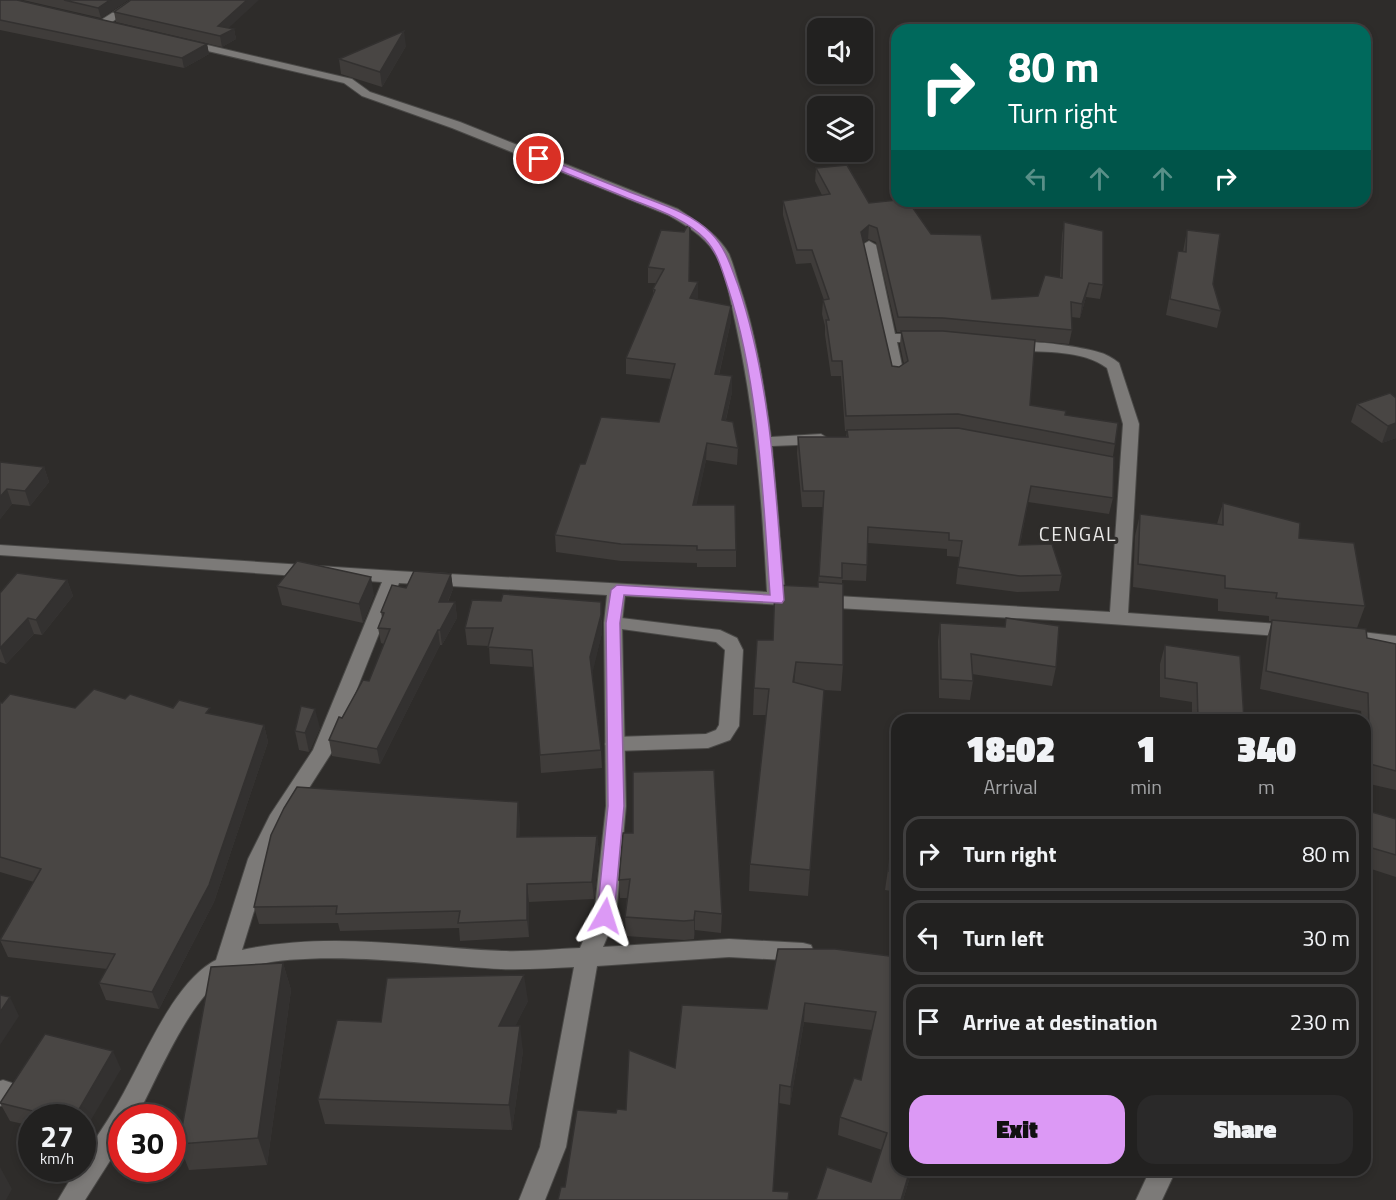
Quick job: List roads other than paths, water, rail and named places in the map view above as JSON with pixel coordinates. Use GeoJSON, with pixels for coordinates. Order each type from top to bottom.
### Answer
{"type":"FeatureCollection","features":[{"type":"Feature","properties":{"kind":"street"},"geometry":{"type":"LineString","coordinates":[[123,28],[96,22],[139,0]]}},
{"type":"Feature","properties":{"kind":"street"},"geometry":{"type":"LineString","coordinates":[[176,40],[348,81],[366,93],[456,125],[663,208],[687,220],[708,235],[722,254],[738,302],[749,350],[763,442],[777,600]]}},
{"type":"Feature","properties":{"kind":"street"},"geometry":{"type":"LineString","coordinates":[[869,245],[896,375]]}},
{"type":"Feature","properties":{"kind":"street"},"geometry":{"type":"LineString","coordinates":[[889,338],[941,339]]}},
{"type":"Feature","properties":{"kind":"street"},"geometry":{"type":"LineString","coordinates":[[998,345],[1088,354],[1108,360],[1114,366],[1131,424],[1123,467],[1119,618]]}},
{"type":"Feature","properties":{"kind":"street"},"geometry":{"type":"LineString","coordinates":[[763,442],[834,438]]}},
{"type":"Feature","properties":{"kind":"street"},"geometry":{"type":"LineString","coordinates":[[0,550],[393,577],[1119,618],[1314,633]]}},
{"type":"Feature","properties":{"kind":"street"},"geometry":{"type":"LineString","coordinates":[[226,964],[259,859],[277,821],[322,752],[393,577]]}},
{"type":"Feature","properties":{"kind":"street"},"geometry":{"type":"LineString","coordinates":[[532,1200],[553,1147],[587,957],[605,916],[616,806],[613,623],[617,590]]}},
{"type":"Feature","properties":{"kind":"street"},"geometry":{"type":"LineString","coordinates":[[613,623],[720,636],[730,642],[734,650],[729,726],[723,735],[708,741],[615,744]]}},
{"type":"Feature","properties":{"kind":"street"},"geometry":{"type":"LineString","coordinates":[[1336,636],[1396,642]]}},
{"type":"Feature","properties":{"kind":"street"},"geometry":{"type":"LineString","coordinates":[[130,1104],[182,1012],[214,972],[226,964],[279,952],[346,949],[503,960],[729,948],[820,954]]}},
{"type":"Feature","properties":{"kind":"street"},"geometry":{"type":"LineString","coordinates":[[71,1200],[108,1141]]}},
{"type":"Feature","properties":{"kind":"street"},"geometry":{"type":"LineString","coordinates":[[1149,1200],[1160,1176]]}},
{"type":"Feature","properties":{"kind":"district","name":"CENGAL"},"geometry":{"type":"Point","coordinates":[1078,533]}}]}
